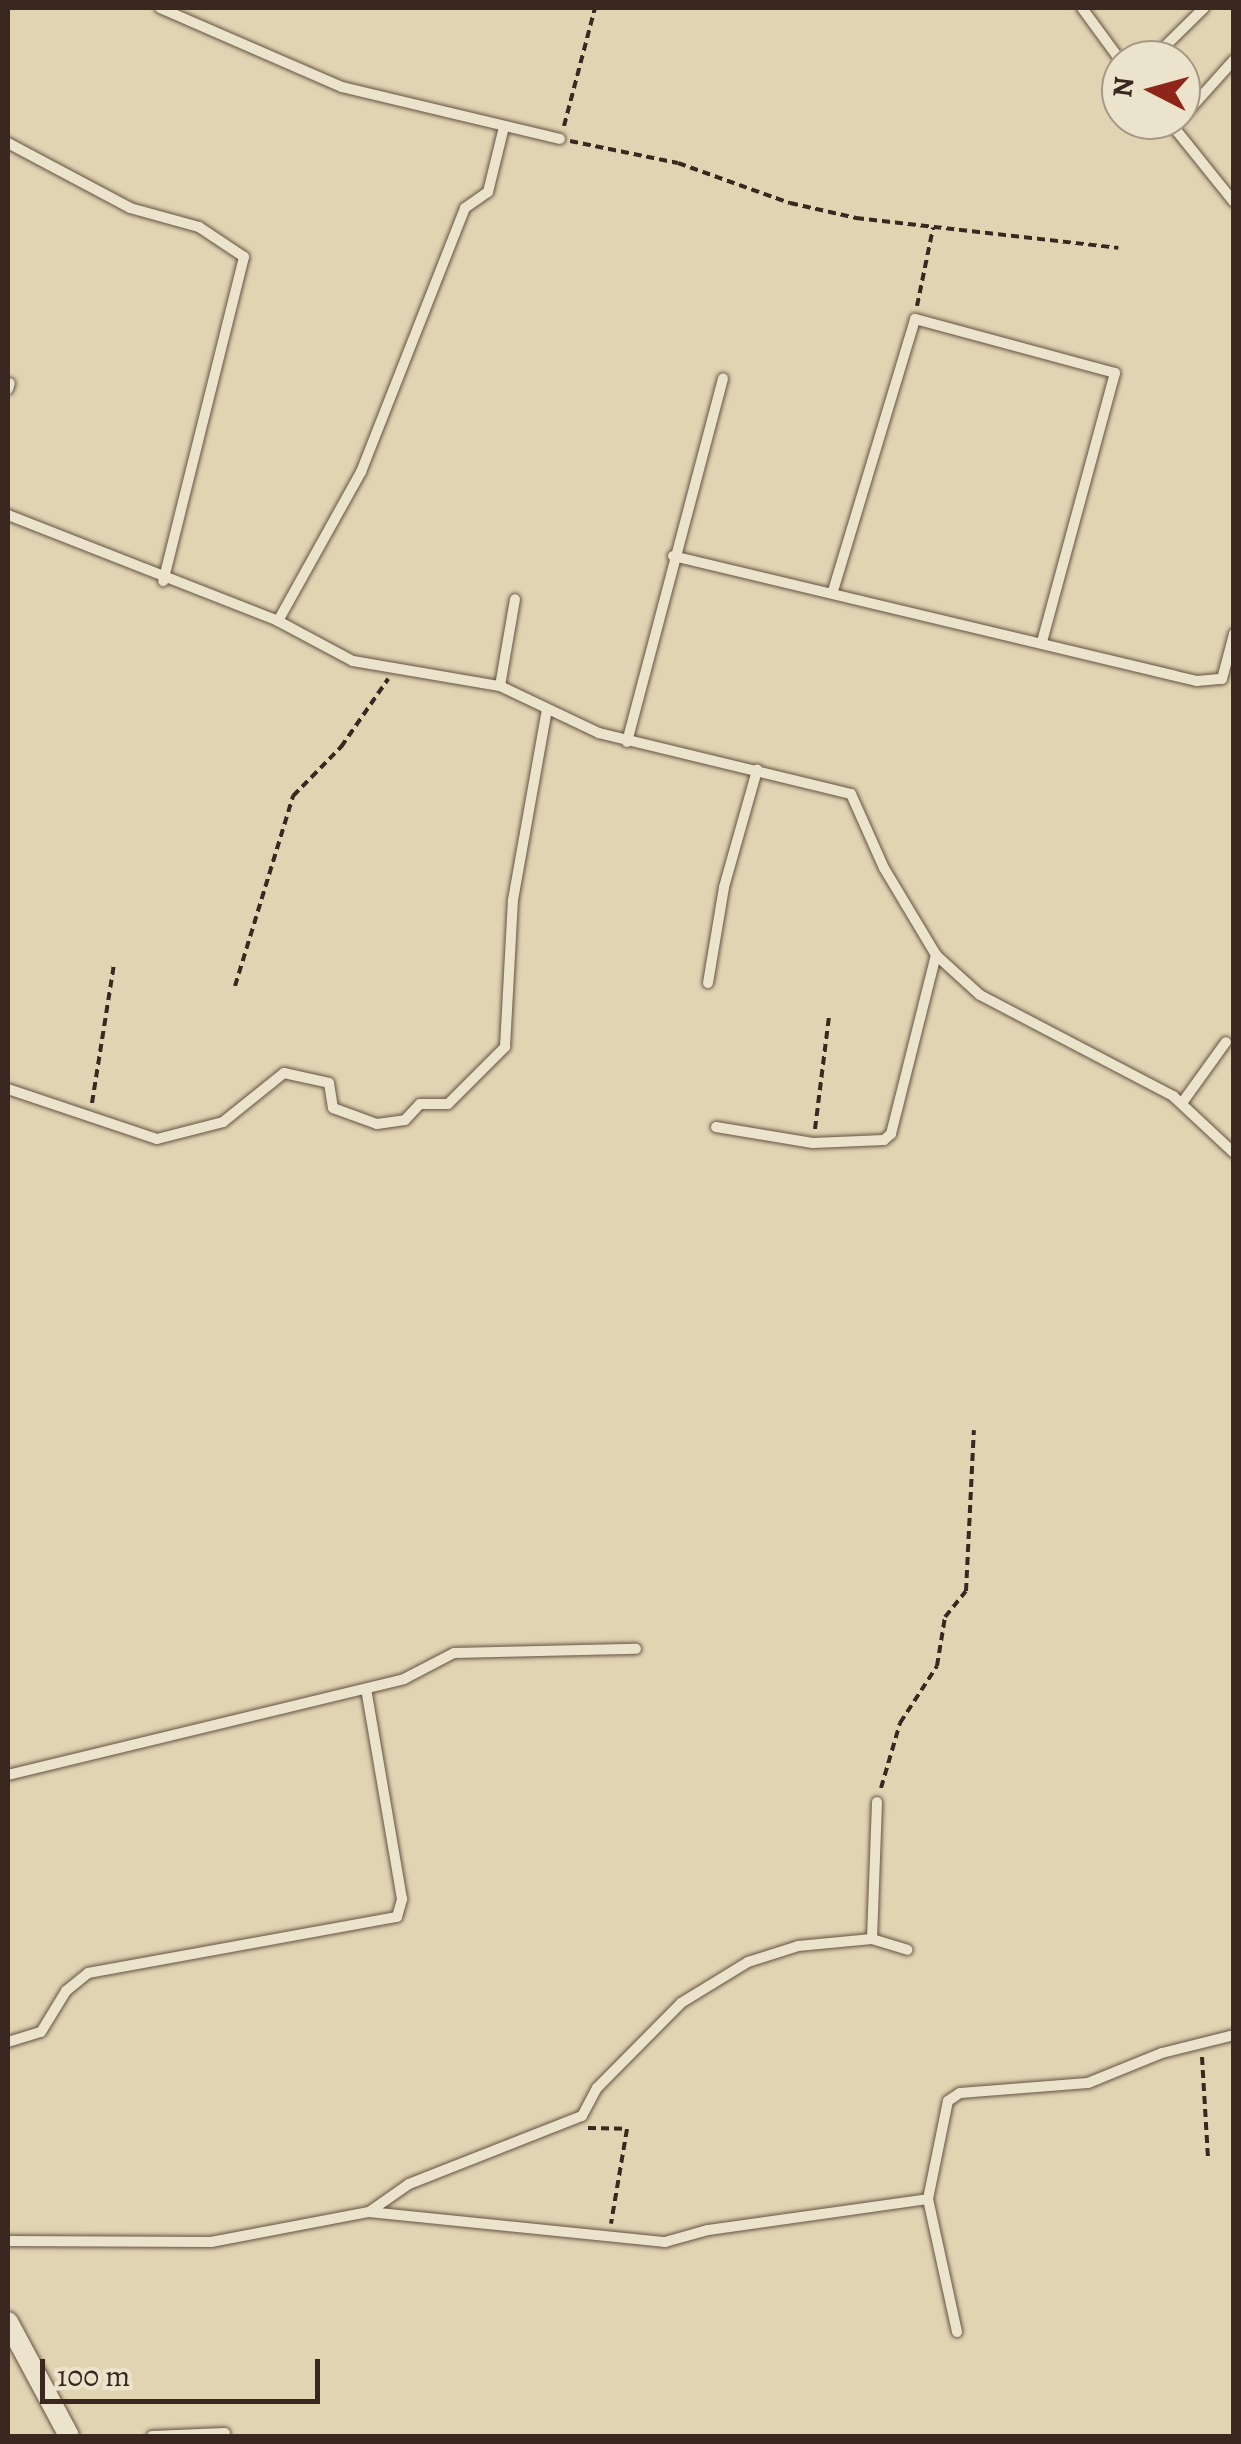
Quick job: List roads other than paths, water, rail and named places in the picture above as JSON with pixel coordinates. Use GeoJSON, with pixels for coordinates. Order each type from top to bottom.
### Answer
{"type":"FeatureCollection","features":[{"type":"Feature","properties":{"kind":"street"},"geometry":{"type":"LineString","coordinates":[[8,2322],[70,2436]]}},
{"type":"Feature","properties":{"kind":"lane"},"geometry":{"type":"LineString","coordinates":[[160,8],[342,88],[560,139]]}},
{"type":"Feature","properties":{"kind":"lane"},"geometry":{"type":"LineString","coordinates":[[1082,8],[1106,40]]}},
{"type":"Feature","properties":{"kind":"lane"},"geometry":{"type":"LineString","coordinates":[[1172,40],[1204,8]]}},
{"type":"Feature","properties":{"kind":"lane"},"geometry":{"type":"LineString","coordinates":[[1201,95],[1234,60]]}},
{"type":"Feature","properties":{"kind":"lane"},"geometry":{"type":"LineString","coordinates":[[278,621],[360,472],[465,208],[488,192],[504,127]]}},
{"type":"Feature","properties":{"kind":"lane"},"geometry":{"type":"LineString","coordinates":[[1189,140],[1234,202]]}},
{"type":"Feature","properties":{"kind":"lane"},"geometry":{"type":"LineString","coordinates":[[8,143],[130,208],[200,227],[244,257],[163,581]]}},
{"type":"Feature","properties":{"kind":"lane"},"geometry":{"type":"LineString","coordinates":[[833,590],[915,319],[1115,373],[1042,642]]}},
{"type":"Feature","properties":{"kind":"lane"},"geometry":{"type":"LineString","coordinates":[[627,742],[723,378]]}},
{"type":"Feature","properties":{"kind":"lane"},"geometry":{"type":"LineString","coordinates":[[8,515],[163,581],[278,621],[326,651],[394,670],[500,686],[546,710],[627,742],[758,770],[856,798],[884,868],[936,955],[980,995],[1182,1103],[1234,1153]]}},
{"type":"Feature","properties":{"kind":"lane"},"geometry":{"type":"LineString","coordinates":[[673,556],[833,590],[1208,682],[1228,669],[1234,634]]}},
{"type":"Feature","properties":{"kind":"lane"},"geometry":{"type":"LineString","coordinates":[[500,686],[515,599]]}},
{"type":"Feature","properties":{"kind":"lane"},"geometry":{"type":"LineString","coordinates":[[8,1089],[90,1112],[148,1137],[180,1136],[251,1106],[284,1073],[328,1083],[333,1108],[377,1124],[405,1120],[420,1104],[453,1100],[505,1046],[515,884],[546,710]]}},
{"type":"Feature","properties":{"kind":"lane"},"geometry":{"type":"LineString","coordinates":[[708,983],[724,888],[758,770]]}},
{"type":"Feature","properties":{"kind":"lane"},"geometry":{"type":"LineString","coordinates":[[716,1126],[813,1143],[872,1142],[891,1134],[936,955]]}},
{"type":"Feature","properties":{"kind":"lane"},"geometry":{"type":"LineString","coordinates":[[1182,1103],[1226,1042]]}},
{"type":"Feature","properties":{"kind":"lane"},"geometry":{"type":"LineString","coordinates":[[8,1775],[366,1689],[454,1653],[636,1649]]}},
{"type":"Feature","properties":{"kind":"lane"},"geometry":{"type":"LineString","coordinates":[[8,2042],[41,2032],[66,1991],[88,1973],[397,1916],[402,1900],[366,1689]]}},
{"type":"Feature","properties":{"kind":"lane"},"geometry":{"type":"LineString","coordinates":[[872,1940],[877,1802]]}},
{"type":"Feature","properties":{"kind":"lane"},"geometry":{"type":"LineString","coordinates":[[369,2212],[409,2184],[582,2116],[598,2088],[695,1991],[774,1952],[872,1940],[907,1950]]}},
{"type":"Feature","properties":{"kind":"lane"},"geometry":{"type":"LineString","coordinates":[[957,2332],[928,2199],[942,2113],[952,2098],[1088,2083],[1202,2041],[1234,2035]]}},
{"type":"Feature","properties":{"kind":"lane"},"geometry":{"type":"LineString","coordinates":[[8,2241],[211,2242],[369,2212],[609,2241],[665,2242],[708,2230],[928,2199]]}},
{"type":"Feature","properties":{"kind":"lane"},"geometry":{"type":"LineString","coordinates":[[152,2436],[225,2434]]}}]}
